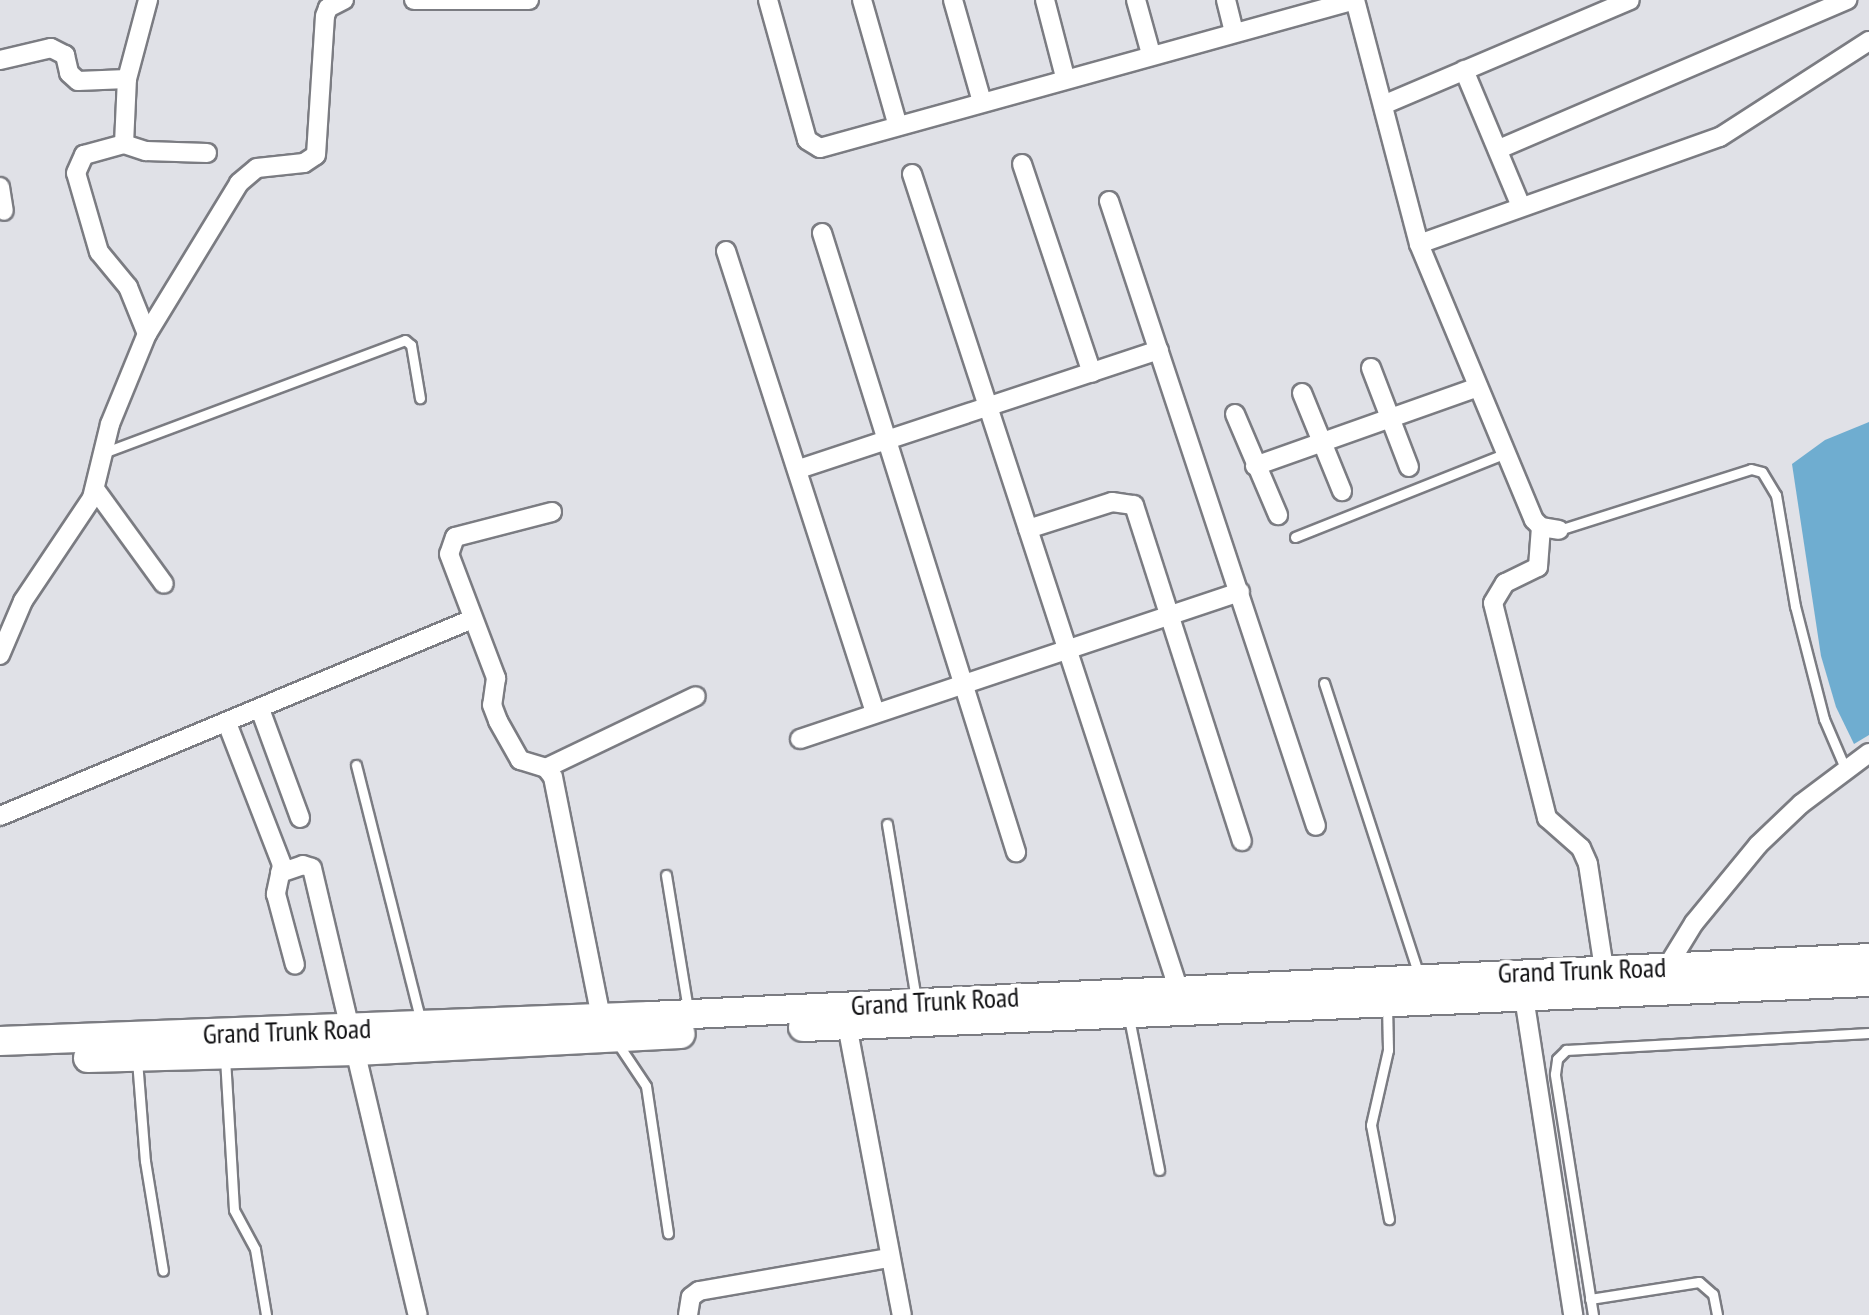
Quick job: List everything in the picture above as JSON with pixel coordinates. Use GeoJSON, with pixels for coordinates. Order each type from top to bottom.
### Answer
{"type":"FeatureCollection","features":[{"type":"Feature","properties":{"kind":"highway","name":"Grand Trunk Road"},"geometry":{"type":"LineString","coordinates":[[0,1060],[225,1054],[353,1040],[422,1025],[608,1028],[847,1025],[1524,997],[1869,958]]}},
{"type":"Feature","properties":{"kind":"highway","name":"Grand Trunk Road"},"geometry":{"type":"LineString","coordinates":[[0,1041],[353,1040],[608,1028],[689,1014],[1604,968],[1667,967],[1699,977],[1869,982]]}},
{"type":"Feature","properties":{"kind":"street"},"geometry":{"type":"LineString","coordinates":[[124,144],[127,79],[148,0]]}},
{"type":"Feature","properties":{"kind":"street"},"geometry":{"type":"LineString","coordinates":[[0,655],[7,614],[95,489],[103,453],[147,334],[250,172],[267,164],[304,163],[316,155],[325,16],[328,8],[344,0]]}},
{"type":"Feature","properties":{"kind":"street"},"geometry":{"type":"LineString","coordinates":[[414,0],[529,0]]}},
{"type":"Feature","properties":{"kind":"street"},"geometry":{"type":"LineString","coordinates":[[768,0],[807,140],[813,146],[898,126],[1065,77],[1355,0],[1419,244],[1475,388],[1506,453],[1550,528],[1538,567],[1505,583],[1493,603],[1547,818],[1581,848],[1588,864],[1604,968]]}},
{"type":"Feature","properties":{"kind":"street"},"geometry":{"type":"LineString","coordinates":[[862,0],[898,126]]}},
{"type":"Feature","properties":{"kind":"street"},"geometry":{"type":"LineString","coordinates":[[953,0],[982,102]]}},
{"type":"Feature","properties":{"kind":"street"},"geometry":{"type":"LineString","coordinates":[[1045,0],[1065,77]]}},
{"type":"Feature","properties":{"kind":"street"},"geometry":{"type":"LineString","coordinates":[[1136,0],[1151,54]]}},
{"type":"Feature","properties":{"kind":"street"},"geometry":{"type":"LineString","coordinates":[[1226,0],[1234,32]]}},
{"type":"Feature","properties":{"kind":"street"},"geometry":{"type":"LineString","coordinates":[[1383,105],[1630,0]]}},
{"type":"Feature","properties":{"kind":"street"},"geometry":{"type":"LineString","coordinates":[[1499,149],[1847,0]]}},
{"type":"Feature","properties":{"kind":"street"},"geometry":{"type":"LineString","coordinates":[[1419,244],[1720,137],[1869,41]]}},
{"type":"Feature","properties":{"kind":"street"},"geometry":{"type":"LineString","coordinates":[[0,60],[51,48],[65,55],[69,73],[78,81],[127,79]]}},
{"type":"Feature","properties":{"kind":"street"},"geometry":{"type":"LineString","coordinates":[[1464,70],[1521,206]]}},
{"type":"Feature","properties":{"kind":"street"},"geometry":{"type":"LineString","coordinates":[[147,334],[128,287],[99,252],[76,173],[84,155],[124,144],[146,151],[207,153]]}},
{"type":"Feature","properties":{"kind":"street"},"geometry":{"type":"LineString","coordinates":[[1022,164],[1092,373]]}},
{"type":"Feature","properties":{"kind":"street"},"geometry":{"type":"LineString","coordinates":[[912,174],[1178,988]]}},
{"type":"Feature","properties":{"kind":"street"},"geometry":{"type":"LineString","coordinates":[[0,187],[4,211]]}},
{"type":"Feature","properties":{"kind":"street"},"geometry":{"type":"LineString","coordinates":[[1109,201],[1316,826]]}},
{"type":"Feature","properties":{"kind":"street"},"geometry":{"type":"LineString","coordinates":[[822,233],[1016,852]]}},
{"type":"Feature","properties":{"kind":"street"},"geometry":{"type":"LineString","coordinates":[[726,251],[799,469],[875,713]]}},
{"type":"Feature","properties":{"kind":"street"},"geometry":{"type":"LineString","coordinates":[[799,469],[1159,350]]}},
{"type":"Feature","properties":{"kind":"street"},"geometry":{"type":"LineString","coordinates":[[1371,368],[1409,467]]}},
{"type":"Feature","properties":{"kind":"street"},"geometry":{"type":"LineString","coordinates":[[1255,466],[1475,388]]}},
{"type":"Feature","properties":{"kind":"street"},"geometry":{"type":"LineString","coordinates":[[1302,393],[1342,491]]}},
{"type":"Feature","properties":{"kind":"street"},"geometry":{"type":"LineString","coordinates":[[1235,414],[1278,515]]}},
{"type":"Feature","properties":{"kind":"street"},"geometry":{"type":"LineString","coordinates":[[95,489],[164,584]]}},
{"type":"Feature","properties":{"kind":"street"},"geometry":{"type":"LineString","coordinates":[[1028,529],[1112,502],[1134,505],[1242,841]]}},
{"type":"Feature","properties":{"kind":"street"},"geometry":{"type":"LineString","coordinates":[[552,512],[455,537],[449,544],[470,620],[496,678],[492,705],[498,721],[520,760],[546,768],[553,777],[608,1028]]}},
{"type":"Feature","properties":{"kind":"street"},"geometry":{"type":"LineString","coordinates":[[800,739],[1240,592]]}},
{"type":"Feature","properties":{"kind":"street"},"geometry":{"type":"LineString","coordinates":[[0,816],[470,620]]}},
{"type":"Feature","properties":{"kind":"street"},"geometry":{"type":"LineString","coordinates":[[546,768],[696,696]]}},
{"type":"Feature","properties":{"kind":"street"},"geometry":{"type":"LineString","coordinates":[[260,709],[300,818]]}},
{"type":"Feature","properties":{"kind":"street"},"geometry":{"type":"LineString","coordinates":[[227,723],[282,865],[276,894],[295,965]]}},
{"type":"Feature","properties":{"kind":"street"},"geometry":{"type":"LineString","coordinates":[[1667,967],[1694,923],[1758,845],[1845,768],[1869,753]]}},
{"type":"Feature","properties":{"kind":"street"},"geometry":{"type":"LineString","coordinates":[[280,873],[303,865],[312,868],[418,1315]]}},
{"type":"Feature","properties":{"kind":"street"},"geometry":{"type":"LineString","coordinates":[[1524,997],[1573,1315]]}},
{"type":"Feature","properties":{"kind":"street"},"geometry":{"type":"LineString","coordinates":[[847,1025],[902,1315]]}},
{"type":"Feature","properties":{"kind":"street"},"geometry":{"type":"LineString","coordinates":[[688,1315],[691,1297],[699,1291],[889,1258]]}},
{"type":"Feature","properties":{"kind":"lane"},"geometry":{"type":"LineString","coordinates":[[103,453],[405,340],[411,345],[420,398]]}},
{"type":"Feature","properties":{"kind":"lane"},"geometry":{"type":"LineString","coordinates":[[1295,537],[1506,453]]}},
{"type":"Feature","properties":{"kind":"lane"},"geometry":{"type":"LineString","coordinates":[[1550,528],[1751,469],[1762,472],[1776,495],[1795,606],[1824,719],[1845,768]]}},
{"type":"Feature","properties":{"kind":"lane"},"geometry":{"type":"LineString","coordinates":[[1324,683],[1419,976]]}},
{"type":"Feature","properties":{"kind":"lane"},"geometry":{"type":"LineString","coordinates":[[356,765],[422,1025]]}},
{"type":"Feature","properties":{"kind":"lane"},"geometry":{"type":"LineString","coordinates":[[887,824],[916,1002]]}},
{"type":"Feature","properties":{"kind":"lane"},"geometry":{"type":"LineString","coordinates":[[666,875],[689,1014]]}},
{"type":"Feature","properties":{"kind":"lane"},"geometry":{"type":"LineString","coordinates":[[1387,1002],[1388,1050],[1371,1125],[1389,1219]]}},
{"type":"Feature","properties":{"kind":"lane"},"geometry":{"type":"LineString","coordinates":[[1129,1015],[1159,1170]]}},
{"type":"Feature","properties":{"kind":"lane"},"geometry":{"type":"LineString","coordinates":[[608,1028],[646,1086],[668,1233]]}},
{"type":"Feature","properties":{"kind":"lane"},"geometry":{"type":"LineString","coordinates":[[1593,1315],[1555,1074],[1557,1059],[1566,1050],[1580,1045],[1869,1033]]}},
{"type":"Feature","properties":{"kind":"lane"},"geometry":{"type":"LineString","coordinates":[[225,1054],[234,1210],[255,1249],[266,1315]]}},
{"type":"Feature","properties":{"kind":"lane"},"geometry":{"type":"LineString","coordinates":[[137,1056],[145,1161],[163,1271]]}},
{"type":"Feature","properties":{"kind":"lane"},"geometry":{"type":"LineString","coordinates":[[1590,1299],[1699,1282],[1713,1294],[1717,1315]]}},
{"type":"Feature","properties":{"kind":"water"},"geometry":{"type":"Polygon","coordinates":[[[1869,422],[1869,735],[1854,744],[1836,707],[1821,656],[1792,464],[1825,440],[1869,422]]]}}]}
